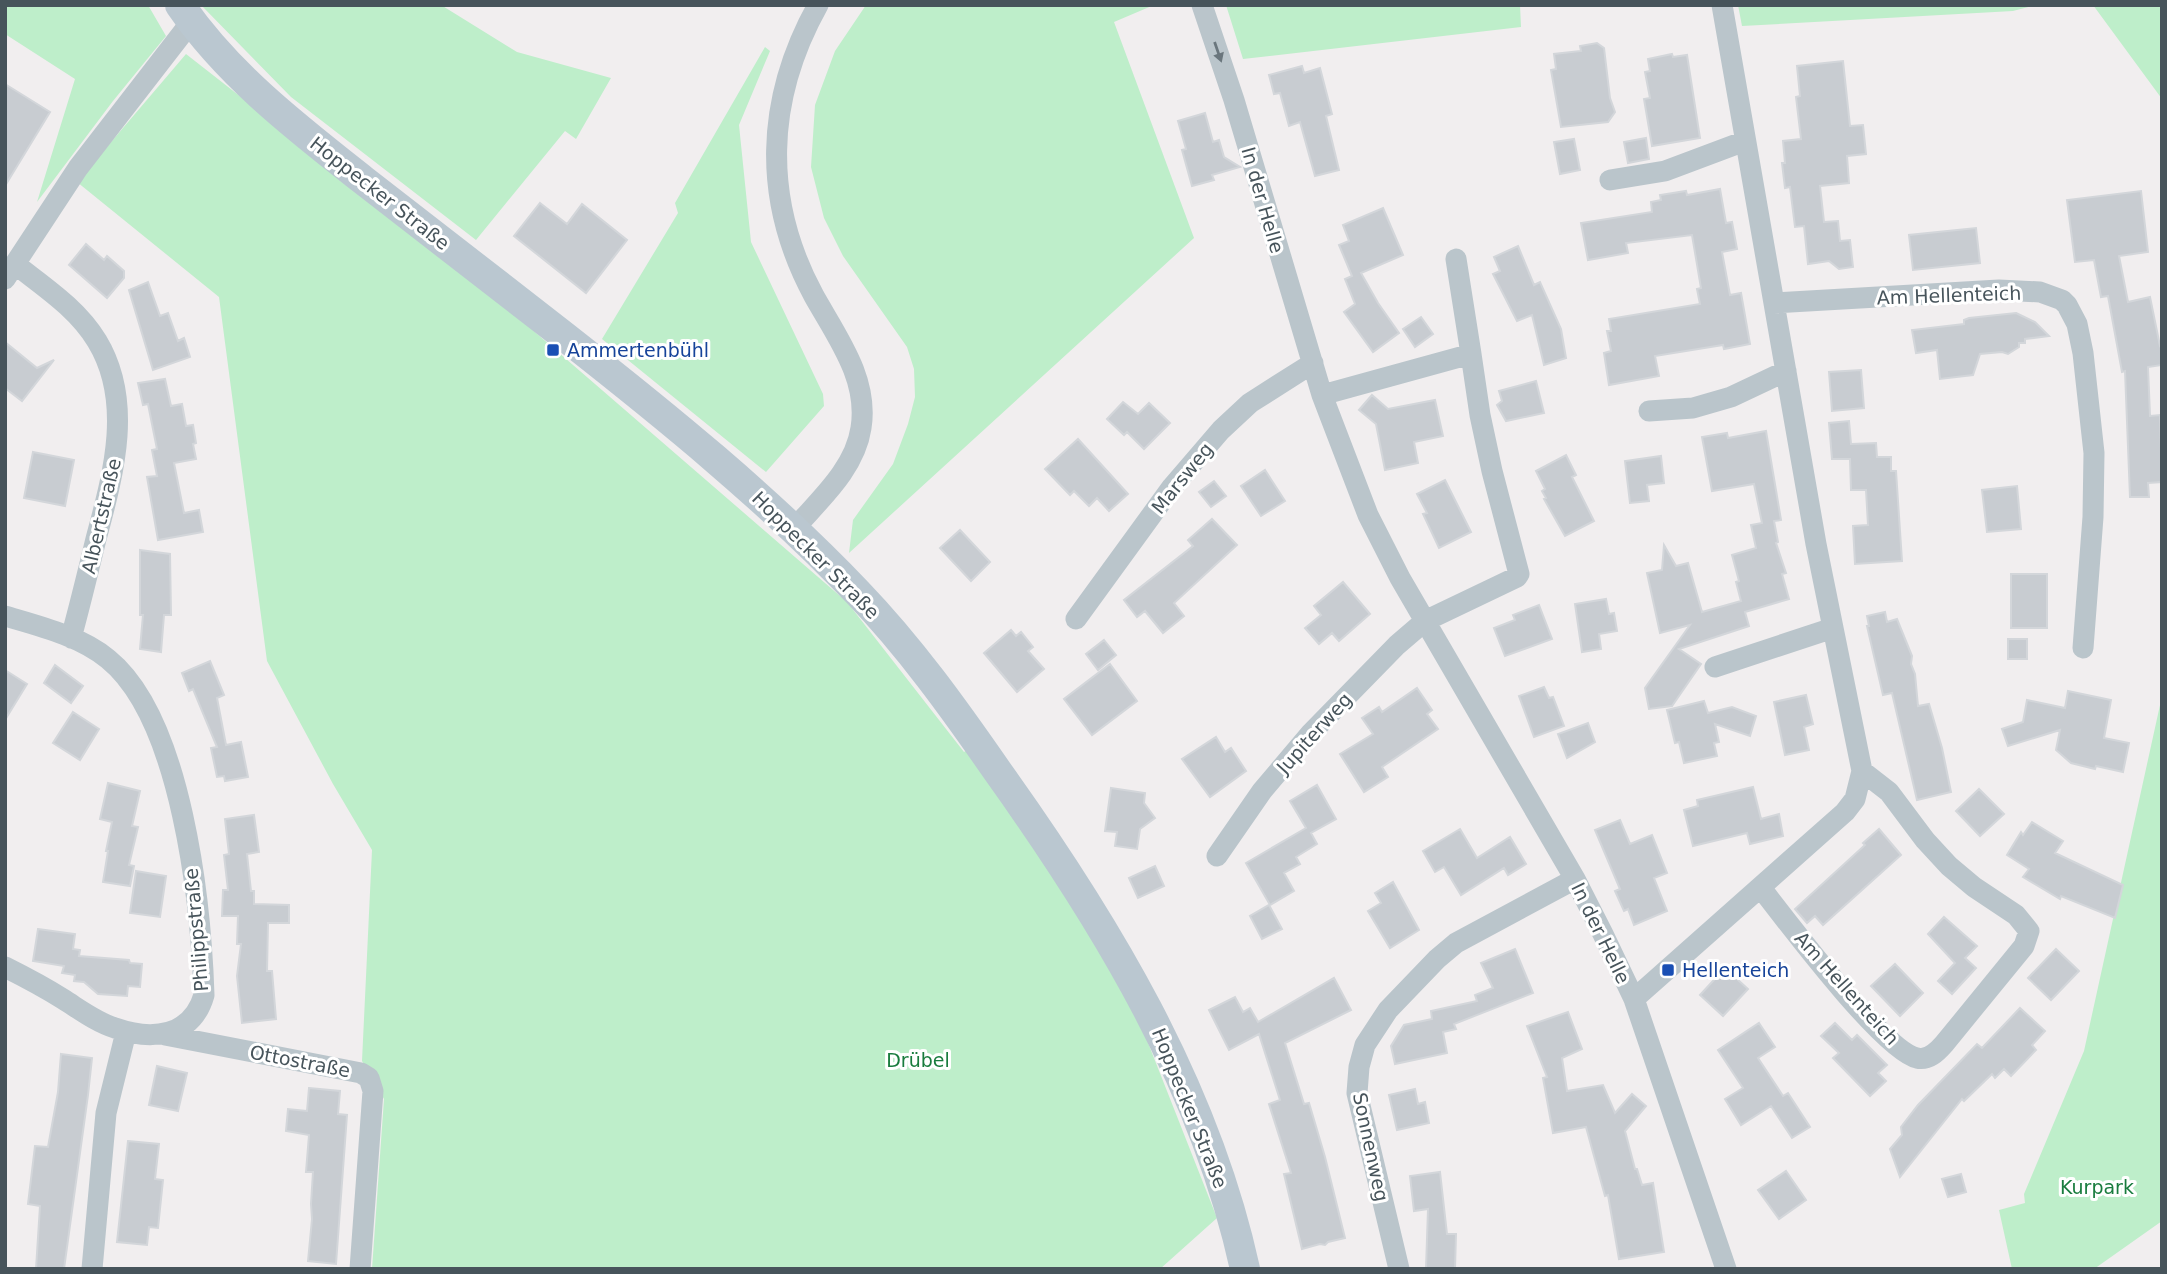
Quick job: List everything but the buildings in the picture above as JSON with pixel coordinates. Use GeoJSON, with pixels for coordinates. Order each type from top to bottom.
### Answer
{"type":"FeatureCollection","features":[{"type":"Feature","properties":{"kind":"street"},"geometry":{"type":"LineString","coordinates":[[794,529],[848,464],[861,431],[863,412],[861,390],[851,361],[791,247],[776,178],[779,110],[795,54],[818,5]]}},
{"type":"Feature","properties":{"kind":"street","name":"In der Helle"},"geometry":{"type":"LineString","coordinates":[[1202,5],[1234,100],[1322,395],[1368,515],[1382,547],[1575,879],[1634,999],[1726,1269]]}},
{"type":"Feature","properties":{"kind":"street"},"geometry":{"type":"LineString","coordinates":[[1634,999],[1851,806],[1858,791],[1861,771],[1815,544],[1721,5]]}},
{"type":"Feature","properties":{"kind":"street"},"geometry":{"type":"LineString","coordinates":[[10,272],[78,168],[186,13]]}},
{"type":"Feature","properties":{"kind":"street","name":"Hoppecker Straße"},"geometry":{"type":"LineString","coordinates":[[186,13],[234,70],[306,135],[683,432],[794,529],[858,592],[942,693],[1019,800],[1105,932],[1156,1024],[1180,1075],[1223,1186],[1245,1269]]}},
{"type":"Feature","properties":{"kind":"street"},"geometry":{"type":"LineString","coordinates":[[1609,180],[1665,171],[1745,141]]}},
{"type":"Feature","properties":{"kind":"street"},"geometry":{"type":"LineString","coordinates":[[1425,621],[1514,579],[1519,573],[1480,415],[1456,259]]}},
{"type":"Feature","properties":{"kind":"street","name":"Albertstraße"},"geometry":{"type":"LineString","coordinates":[[10,272],[80,317],[102,350],[116,396],[118,425],[113,472],[71,638]]}},
{"type":"Feature","properties":{"kind":"street","name":"Am Hellenteich"},"geometry":{"type":"LineString","coordinates":[[1774,303],[1999,290],[2040,292],[2062,300],[2067,305],[2077,324],[2083,353],[2094,453],[2093,517],[2083,648]]}},
{"type":"Feature","properties":{"kind":"street"},"geometry":{"type":"LineString","coordinates":[[1322,395],[1471,354]]}},
{"type":"Feature","properties":{"kind":"street","name":"Marsweg"},"geometry":{"type":"LineString","coordinates":[[1076,619],[1172,487],[1222,430],[1250,403],[1313,363]]}},
{"type":"Feature","properties":{"kind":"street"},"geometry":{"type":"LineString","coordinates":[[1649,411],[1693,408],[1731,397],[1786,371]]}},
{"type":"Feature","properties":{"kind":"street","name":"Philippstraße"},"geometry":{"type":"LineString","coordinates":[[5,615],[84,643],[107,657],[143,699],[152,721],[175,786],[195,891],[204,995],[199,1010],[192,1019],[165,1035]]}},
{"type":"Feature","properties":{"kind":"street","name":"Jupiterweg"},"geometry":{"type":"LineString","coordinates":[[1217,856],[1262,791],[1311,733],[1397,645],[1425,621]]}},
{"type":"Feature","properties":{"kind":"street"},"geometry":{"type":"LineString","coordinates":[[1715,667],[1833,628]]}},
{"type":"Feature","properties":{"kind":"street","name":"Am Hellenteich"},"geometry":{"type":"LineString","coordinates":[[1761,888],[1844,991],[1900,1049],[1921,1059],[1932,1055],[1944,1044],[2024,946],[2029,931],[2016,915],[1974,887],[1950,866],[1915,828],[1889,792],[1861,771]]}},
{"type":"Feature","properties":{"kind":"street","name":"Sonnenweg"},"geometry":{"type":"LineString","coordinates":[[1399,1269],[1357,1093],[1359,1067],[1365,1045],[1388,1010],[1446,950],[1575,879]]}},
{"type":"Feature","properties":{"kind":"street"},"geometry":{"type":"LineString","coordinates":[[5,967],[103,1023],[125,1032],[165,1035]]}},
{"type":"Feature","properties":{"kind":"street"},"geometry":{"type":"LineString","coordinates":[[92,1269],[106,1113],[125,1032]]}},
{"type":"Feature","properties":{"kind":"street","name":"Ottostraße"},"geometry":{"type":"LineString","coordinates":[[165,1035],[361,1073],[369,1078],[373,1091],[360,1269]]}},
{"type":"Feature","properties":{"kind":"green space"},"geometry":{"type":"Polygon","coordinates":[[[5,5],[148,5],[166,36],[37,202],[75,79],[5,34],[5,5]]]}},
{"type":"Feature","properties":{"kind":"green space"},"geometry":{"type":"Polygon","coordinates":[[[201,5],[441,5],[517,52],[611,78],[576,139],[565,131],[476,240],[291,97],[201,5]]]}},
{"type":"Feature","properties":{"kind":"green space"},"geometry":{"type":"Polygon","coordinates":[[[866,5],[1154,5],[1114,22],[1194,238],[849,553],[853,520],[893,464],[915,397],[914,369],[907,347],[843,256],[824,218],[811,167],[815,105],[835,51],[866,5]]]}},
{"type":"Feature","properties":{"kind":"green space"},"geometry":{"type":"Polygon","coordinates":[[[1226,5],[1520,5],[1521,27],[1243,59],[1226,5]]]}},
{"type":"Feature","properties":{"kind":"green space"},"geometry":{"type":"Polygon","coordinates":[[[1738,5],[2036,5],[2013,11],[1742,26],[1738,5]]]}},
{"type":"Feature","properties":{"kind":"green space"},"geometry":{"type":"Polygon","coordinates":[[[2093,5],[2162,5],[2162,99],[2093,5]]]}},
{"type":"Feature","properties":{"kind":"green space"},"geometry":{"type":"Polygon","coordinates":[[[765,47],[770,51],[739,125],[751,242],[823,394],[824,406],[766,472],[602,339],[678,213],[675,203],[765,47]]]}},
{"type":"Feature","properties":{"kind":"green space","name":"Drübel"},"geometry":{"type":"Polygon","coordinates":[[[186,54],[469,275],[847,602],[964,752],[967,750],[1078,912],[1141,1025],[1217,1218],[1160,1269],[372,1269],[384,1099],[362,1061],[372,850],[267,661],[219,297],[77,182],[186,54]]]}},
{"type":"Feature","properties":{"kind":"green space","name":"Kurpark"},"geometry":{"type":"Polygon","coordinates":[[[2162,696],[2162,1221],[2094,1269],[2012,1269],[1999,1210],[2025,1203],[2024,1194],[2084,1051],[2162,696]]]}},
{"type":"Feature","properties":{"kind":"place","name":"Ammertenbühl"},"geometry":{"type":"Point","coordinates":[553,350]}},
{"type":"Feature","properties":{"kind":"place","name":"Hellenteich"},"geometry":{"type":"Point","coordinates":[1668,970]}}]}
